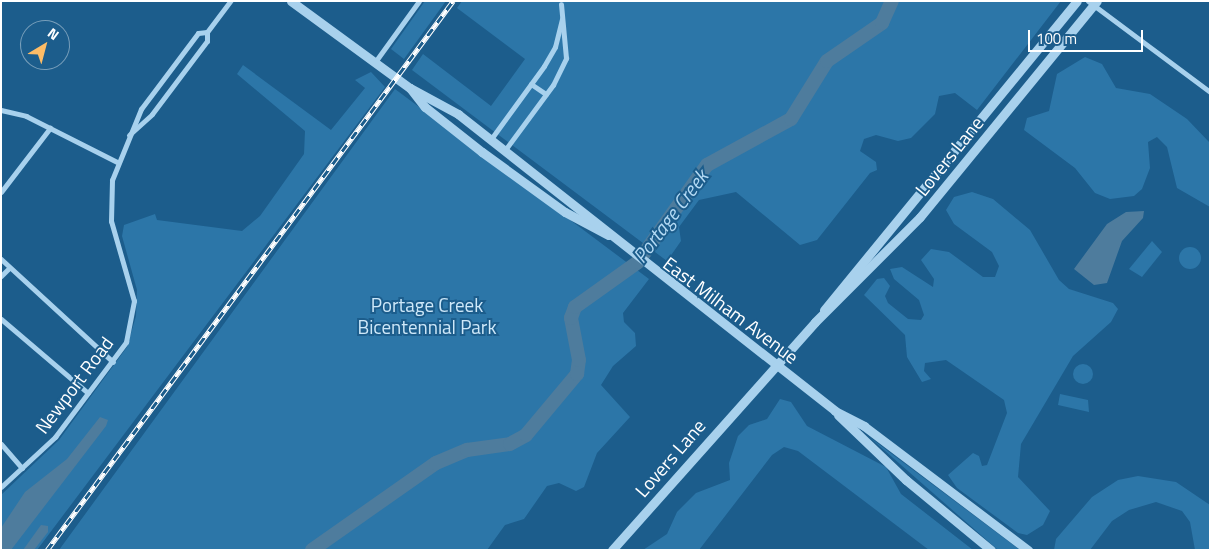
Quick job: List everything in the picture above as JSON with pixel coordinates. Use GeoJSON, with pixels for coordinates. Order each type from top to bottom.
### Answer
{"type":"FeatureCollection","features":[{"type":"Feature","properties":{"kind":"street","name":"Newport Road"},"geometry":{"type":"LineString","coordinates":[[125,138],[152,114],[207,41],[207,32],[230,1]]}},
{"type":"Feature","properties":{"kind":"street","name":"East Milham Avenue"},"geometry":{"type":"LineString","coordinates":[[291,1],[410,88],[425,106],[482,152],[565,212],[608,235]]}},
{"type":"Feature","properties":{"kind":"street"},"geometry":{"type":"LineString","coordinates":[[375,62],[419,1]]}},
{"type":"Feature","properties":{"kind":"street","name":"Lovers Lane"},"geometry":{"type":"LineString","coordinates":[[612,550],[815,322],[1077,1]]}},
{"type":"Feature","properties":{"kind":"street"},"geometry":{"type":"LineString","coordinates":[[491,139],[555,47],[562,29],[561,3]]}},
{"type":"Feature","properties":{"kind":"street"},"geometry":{"type":"LineString","coordinates":[[505,150],[546,94],[566,58],[568,38],[561,3]]}},
{"type":"Feature","properties":{"kind":"street"},"geometry":{"type":"LineString","coordinates":[[1093,3],[1210,92]]}},
{"type":"Feature","properties":{"kind":"street","name":"Lovers Lane"},"geometry":{"type":"LineString","coordinates":[[815,322],[851,291],[920,217],[1093,3]]}},
{"type":"Feature","properties":{"kind":"street","name":"Newport Road"},"geometry":{"type":"LineString","coordinates":[[1,487],[50,444],[113,362],[126,342],[134,301],[111,221],[110,195],[117,162],[125,138],[141,109],[198,33],[207,32]]}},
{"type":"Feature","properties":{"kind":"street"},"geometry":{"type":"LineString","coordinates":[[531,84],[546,94]]}},
{"type":"Feature","properties":{"kind":"street","name":"East Milham Avenue"},"geometry":{"type":"LineString","coordinates":[[410,88],[426,94],[491,139],[650,269],[776,364],[835,411],[906,480],[991,550]]}},
{"type":"Feature","properties":{"kind":"street"},"geometry":{"type":"LineString","coordinates":[[1,110],[50,128],[117,162]]}},
{"type":"Feature","properties":{"kind":"street"},"geometry":{"type":"LineString","coordinates":[[1,192],[50,128]]}},
{"type":"Feature","properties":{"kind":"street"},"geometry":{"type":"LineString","coordinates":[[1,259],[8,269],[113,362]]}},
{"type":"Feature","properties":{"kind":"street"},"geometry":{"type":"LineString","coordinates":[[1,276],[8,269]]}},
{"type":"Feature","properties":{"kind":"street"},"geometry":{"type":"LineString","coordinates":[[1,319],[88,393]]}},
{"type":"Feature","properties":{"kind":"street","name":"East Milham Avenue"},"geometry":{"type":"LineString","coordinates":[[835,411],[864,426],[1028,550]]}},
{"type":"Feature","properties":{"kind":"street"},"geometry":{"type":"LineString","coordinates":[[1,444],[22,468]]}},
{"type":"Feature","properties":{"kind":"green space"},"geometry":{"type":"Polygon","coordinates":[[[425,1],[446,1],[404,59],[391,49],[425,1]]]}},
{"type":"Feature","properties":{"kind":"green space"},"geometry":{"type":"Polygon","coordinates":[[[462,1],[1061,1],[977,110],[955,93],[939,96],[935,114],[911,138],[898,141],[876,135],[864,139],[860,151],[876,162],[877,170],[870,173],[817,240],[800,245],[736,192],[699,200],[679,227],[681,241],[667,261],[412,70],[423,54],[491,106],[525,59],[457,8],[462,1]]]}},
{"type":"Feature","properties":{"kind":"green space"},"geometry":{"type":"Polygon","coordinates":[[[1085,57],[1102,64],[1116,88],[1150,94],[1187,119],[1210,143],[1210,207],[1177,188],[1167,147],[1157,137],[1148,142],[1150,168],[1142,189],[1134,196],[1110,199],[1095,193],[1075,168],[1024,130],[1027,118],[1049,111],[1057,74],[1085,57]]]}},
{"type":"Feature","properties":{"kind":"green space"},"geometry":{"type":"Polygon","coordinates":[[[243,65],[331,130],[365,88],[355,80],[371,72],[385,87],[37,550],[1,550],[1,495],[59,440],[127,347],[136,316],[137,290],[122,236],[124,225],[155,214],[157,220],[242,231],[260,216],[304,154],[305,131],[237,74],[243,65]]]}},
{"type":"Feature","properties":{"kind":"green space","name":"Portage Creek Bicentennial Park"},"geometry":{"type":"Polygon","coordinates":[[[395,89],[649,279],[623,313],[624,322],[635,333],[636,346],[613,366],[601,385],[630,417],[597,453],[584,487],[576,491],[559,483],[547,486],[524,519],[505,525],[487,550],[59,550],[395,89]]]}},
{"type":"Feature","properties":{"kind":"green space"},"geometry":{"type":"Polygon","coordinates":[[[972,192],[993,199],[1030,230],[1059,280],[1069,289],[1113,303],[1118,309],[1111,322],[1073,356],[1021,444],[1018,477],[1050,511],[1043,525],[1027,535],[1018,533],[957,488],[948,475],[973,453],[979,456],[982,466],[987,465],[1007,413],[1004,400],[946,360],[925,363],[924,371],[931,379],[922,382],[907,357],[905,335],[864,295],[877,279],[884,278],[890,286],[885,296],[888,303],[908,319],[921,320],[924,315],[919,300],[894,279],[890,269],[902,267],[933,287],[934,279],[921,260],[931,249],[949,252],[983,277],[995,277],[999,266],[992,252],[954,224],[946,210],[954,197],[972,192]]]}},
{"type":"Feature","properties":{"kind":"green space"},"geometry":{"type":"Polygon","coordinates":[[[1152,241],[1162,252],[1142,277],[1129,269],[1152,241]]]}},
{"type":"Feature","properties":{"kind":"green space"},"geometry":{"type":"Polygon","coordinates":[[[1190,247],[1198,250],[1201,258],[1198,266],[1190,269],[1182,266],[1179,258],[1182,250],[1190,247]]]}},
{"type":"Feature","properties":{"kind":"green space"},"geometry":{"type":"Polygon","coordinates":[[[1083,364],[1090,367],[1093,374],[1090,381],[1083,384],[1076,381],[1073,374],[1076,367],[1083,364]]]}},
{"type":"Feature","properties":{"kind":"green space"},"geometry":{"type":"Polygon","coordinates":[[[1060,394],[1088,400],[1089,412],[1058,405],[1060,394]]]}},
{"type":"Feature","properties":{"kind":"green space"},"geometry":{"type":"Polygon","coordinates":[[[780,399],[791,402],[807,426],[886,467],[901,494],[973,550],[929,550],[798,451],[784,447],[772,455],[699,550],[643,550],[667,534],[677,512],[696,493],[730,480],[729,463],[738,436],[749,425],[767,419],[780,399]]]}},
{"type":"Feature","properties":{"kind":"green space"},"geometry":{"type":"Polygon","coordinates":[[[868,436],[1020,550],[998,550],[868,436]]]}},
{"type":"Feature","properties":{"kind":"green space"},"geometry":{"type":"Polygon","coordinates":[[[1138,476],[1176,482],[1210,505],[1210,550],[1195,550],[1190,522],[1182,511],[1156,502],[1129,510],[1112,521],[1090,550],[1054,550],[1056,539],[1092,497],[1118,480],[1138,476]]]}},
{"type":"Feature","properties":{"kind":"shaded area"},"geometry":{"type":"Polygon","coordinates":[[[1144,211],[1143,218],[1122,241],[1107,283],[1094,285],[1074,269],[1107,224],[1126,212],[1144,211]]]}},
{"type":"Feature","properties":{"kind":"shaded area"},"geometry":{"type":"Polygon","coordinates":[[[100,417],[108,420],[106,426],[11,550],[1,550],[1,528],[25,492],[67,459],[100,417]]]}},
{"type":"Feature","properties":{"kind":"shaded area"},"geometry":{"type":"Polygon","coordinates":[[[41,525],[48,526],[48,532],[34,550],[23,550],[41,525]]]}},
{"type":"Feature","properties":{"kind":"waterway","name":"Portage Creek"},"geometry":{"type":"LineString","coordinates":[[312,550],[436,463],[467,450],[510,444],[526,435],[577,374],[579,360],[571,318],[575,307],[638,262],[707,165],[791,119],[827,61],[882,23],[892,1]]}},
{"type":"Feature","properties":{"kind":"railway"},"geometry":{"type":"LineString","coordinates":[[47,550],[453,1]]}}]}
